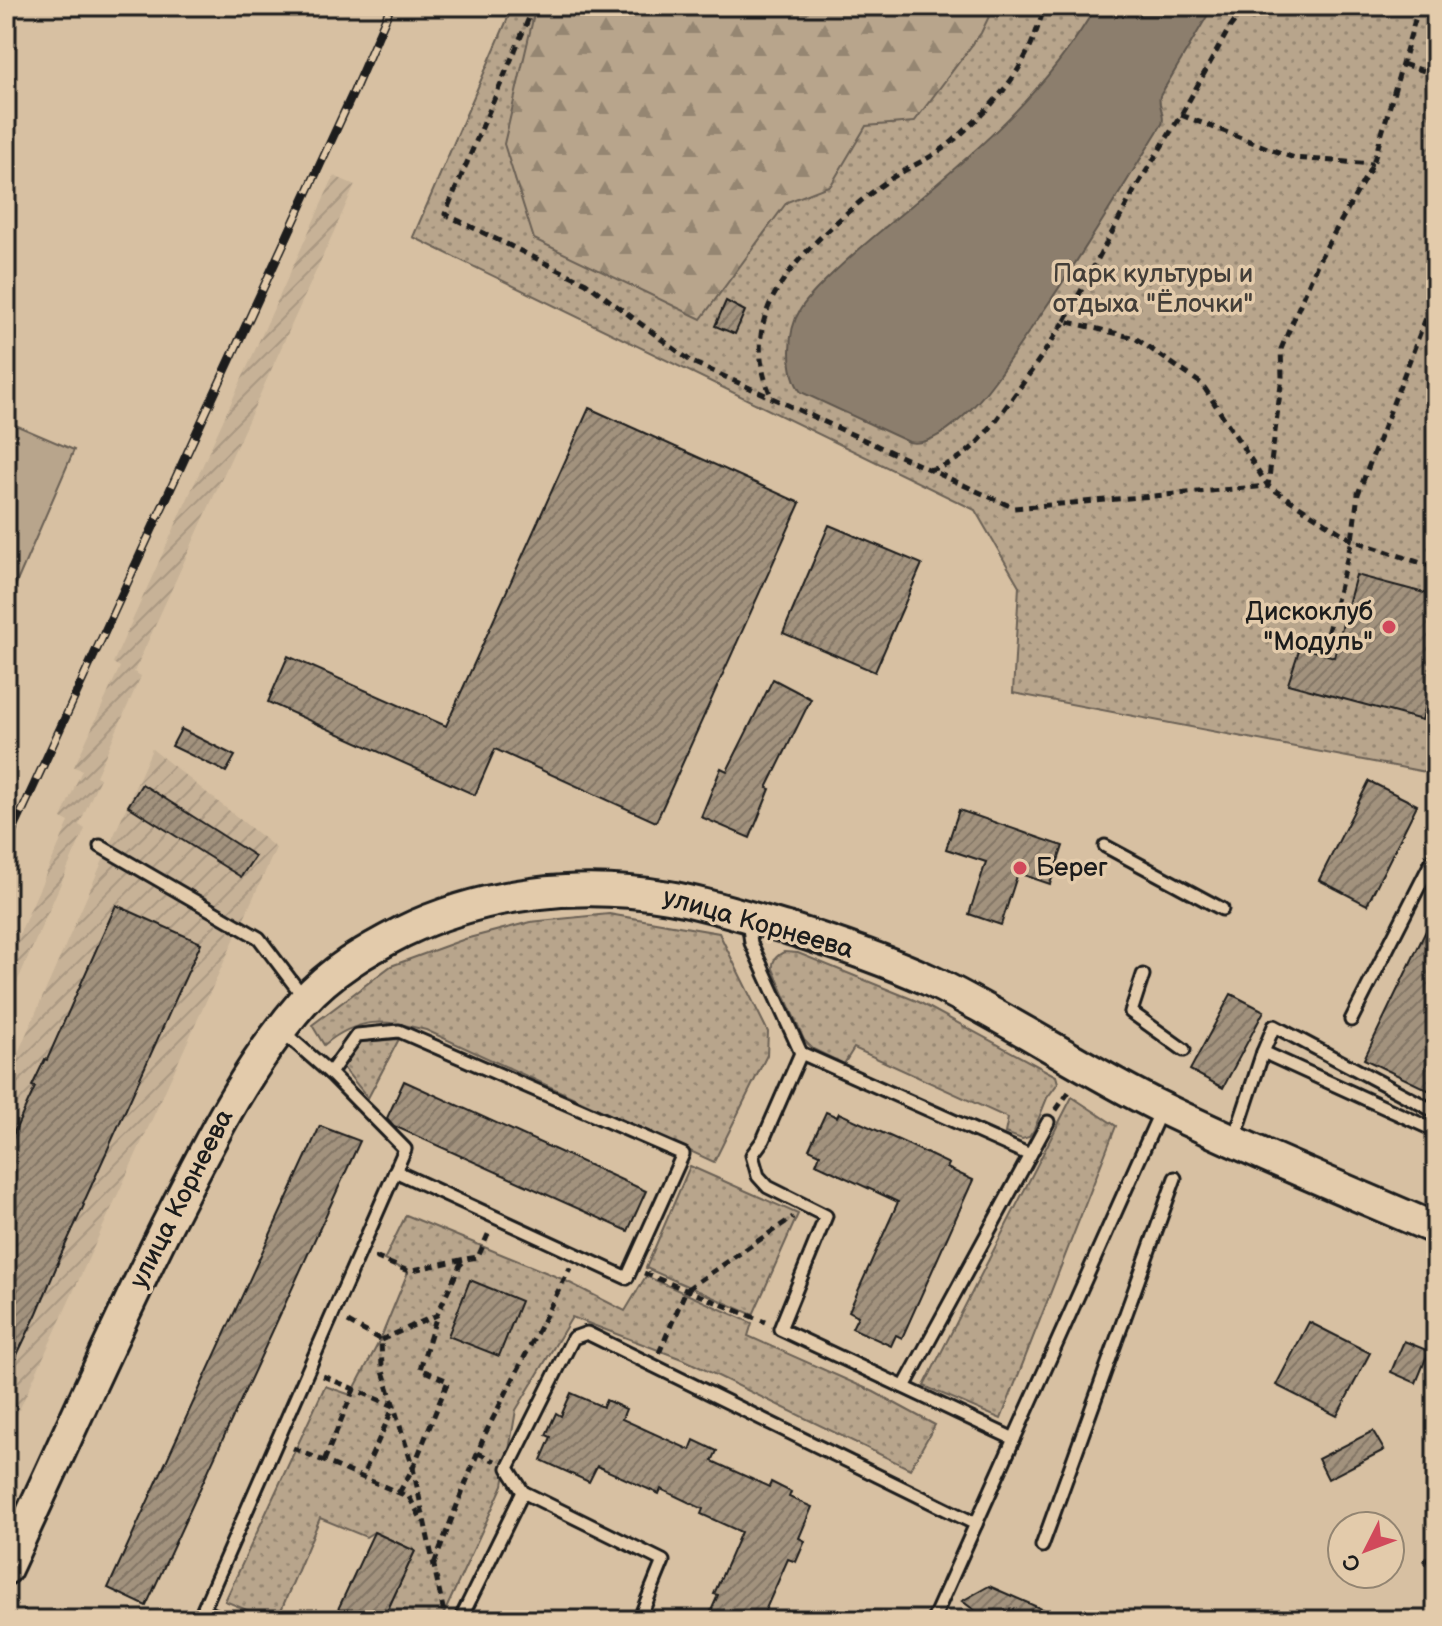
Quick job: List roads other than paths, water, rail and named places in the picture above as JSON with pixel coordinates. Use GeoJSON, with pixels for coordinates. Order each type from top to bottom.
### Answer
{"type":"FeatureCollection","features":[{"type":"Feature","properties":{"kind":"street","name":"улица Корнеева"},"geometry":{"type":"LineString","coordinates":[[6,1569],[134,1293],[209,1142],[237,1093],[281,1030],[305,1000],[339,969],[368,950],[437,917],[495,900],[554,892],[628,892],[676,898],[750,917],[865,954],[929,980],[1162,1108],[1436,1229]]}},
{"type":"Feature","properties":{"kind":"lane"},"geometry":{"type":"LineString","coordinates":[[100,846],[259,938],[305,1000]]}},
{"type":"Feature","properties":{"kind":"lane"},"geometry":{"type":"LineString","coordinates":[[1105,846],[1222,909]]}},
{"type":"Feature","properties":{"kind":"lane"},"geometry":{"type":"LineString","coordinates":[[1351,1020],[1436,853]]}},
{"type":"Feature","properties":{"kind":"lane"},"geometry":{"type":"LineString","coordinates":[[750,917],[751,943],[801,1053],[1030,1155]]}},
{"type":"Feature","properties":{"kind":"lane"},"geometry":{"type":"LineString","coordinates":[[1143,975],[1131,1012],[1184,1050]]}},
{"type":"Feature","properties":{"kind":"lane"},"geometry":{"type":"LineString","coordinates":[[1234,1141],[1274,1026],[1436,1112]]}},
{"type":"Feature","properties":{"kind":"lane"},"geometry":{"type":"LineString","coordinates":[[225,1620],[203,1610],[405,1149],[330,1073],[281,1030]]}},
{"type":"Feature","properties":{"kind":"lane"},"geometry":{"type":"LineString","coordinates":[[330,1073],[357,1035],[399,1031],[683,1154],[627,1278],[395,1171]]}},
{"type":"Feature","properties":{"kind":"lane"},"geometry":{"type":"LineString","coordinates":[[1263,1052],[1436,1131]]}},
{"type":"Feature","properties":{"kind":"lane"},"geometry":{"type":"LineString","coordinates":[[801,1053],[763,1140],[752,1155],[758,1176],[768,1187],[826,1216],[780,1329],[1014,1439]]}},
{"type":"Feature","properties":{"kind":"lane"},"geometry":{"type":"LineString","coordinates":[[933,1620],[1162,1108]]}},
{"type":"Feature","properties":{"kind":"lane"},"geometry":{"type":"LineString","coordinates":[[904,1387],[1048,1122]]}},
{"type":"Feature","properties":{"kind":"lane"},"geometry":{"type":"LineString","coordinates":[[1042,1546],[1175,1178]]}},
{"type":"Feature","properties":{"kind":"lane"},"geometry":{"type":"LineString","coordinates":[[639,1620],[663,1561],[523,1492],[508,1468],[573,1338],[587,1333],[976,1524]]}},
{"type":"Feature","properties":{"kind":"lane"},"geometry":{"type":"LineString","coordinates":[[460,1620],[523,1492]]}},
{"type":"Feature","properties":{"kind":"railway"},"geometry":{"type":"LineString","coordinates":[[6,846],[391,6]]}},
{"type":"Feature","properties":{"kind":"place","name":"Дискоклуб \"Модуль\""},"geometry":{"type":"Point","coordinates":[1389,627]}},
{"type":"Feature","properties":{"kind":"place","name":"Берег"},"geometry":{"type":"Point","coordinates":[1020,868]}},
{"type":"Feature","properties":{"kind":"park label","name":"Парк культуры и отдыха \"Ёлочки\""},"geometry":{"type":"Point","coordinates":[1153,289]}}]}
